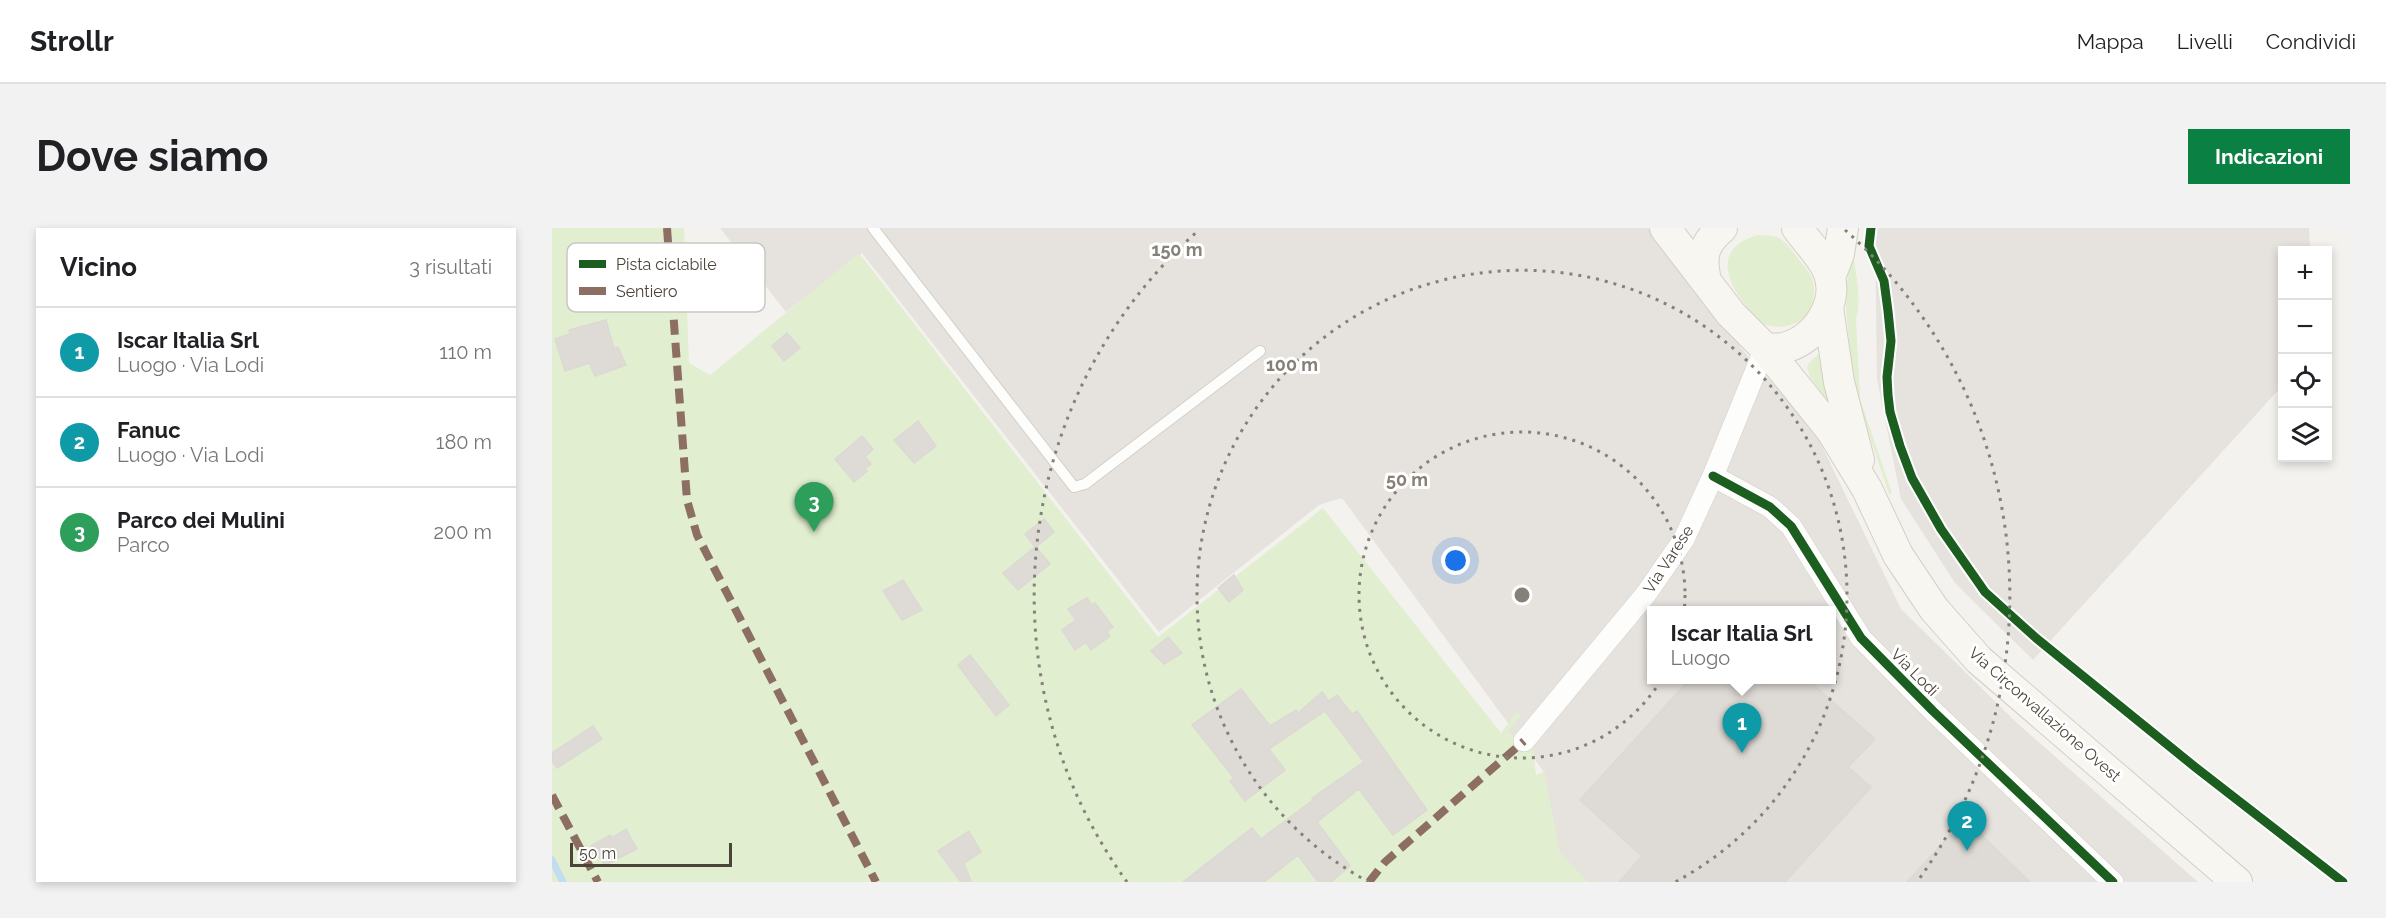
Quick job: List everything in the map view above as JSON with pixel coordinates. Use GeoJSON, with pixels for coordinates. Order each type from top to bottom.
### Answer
{"type":"FeatureCollection","features":[{"type":"Feature","properties":{"kind":"main road"},"geometry":{"type":"LineString","coordinates":[[1665,228],[1731,314],[1764,348],[1831,430],[1867,489]]}},
{"type":"Feature","properties":{"kind":"main road"},"geometry":{"type":"LineString","coordinates":[[1706,281],[1702,260],[1709,241],[1722,228]]}},
{"type":"Feature","properties":{"kind":"main road"},"geometry":{"type":"LineString","coordinates":[[1764,348],[1784,348],[1802,340],[1817,327],[1828,308],[1832,292],[1827,267],[1797,228]]}},
{"type":"Feature","properties":{"kind":"main road"},"geometry":{"type":"LineString","coordinates":[[1830,278],[1839,254],[1843,228]]}},
{"type":"Feature","properties":{"kind":"main road"},"geometry":{"type":"LineString","coordinates":[[1828,308],[1839,382],[1867,489]]}},
{"type":"Feature","properties":{"kind":"main road","name":"Via Circonvallazione Ovest"},"geometry":{"type":"LineString","coordinates":[[1867,489],[1904,564],[1934,609],[1979,660],[2237,882]]}},
{"type":"Feature","properties":{"kind":"street","name":"Via Varese"},"geometry":{"type":"LineString","coordinates":[[1524,741],[1646,594],[1684,539],[1713,476],[1764,348]]}},
{"type":"Feature","properties":{"kind":"street","name":"Via Lodi"},"geometry":{"type":"LineString","coordinates":[[1713,476],[1770,507],[1791,525],[1861,638],[1933,711],[2113,882]]}},
{"type":"Feature","properties":{"kind":"lane"},"geometry":{"type":"LineString","coordinates":[[873,228],[1074,487],[1085,484],[1260,351]]}},
{"type":"Feature","properties":{"kind":"shaded area"},"geometry":{"type":"Polygon","coordinates":[[[720,228],[1648,228],[1747,355],[1814,430],[1901,609],[2017,723],[2198,882],[1565,882],[1544,772],[1342,498],[1319,505],[1159,632],[862,253],[786,312],[765,285],[765,243],[732,243],[720,228]]]}},
{"type":"Feature","properties":{"kind":"shaded area"},"geometry":{"type":"Polygon","coordinates":[[[1875,228],[2309,228],[2310,246],[2278,246],[2278,390],[2033,660],[1955,583],[1901,499],[1877,379],[1875,228]]]}},
{"type":"Feature","properties":{"kind":"shaded area"},"geometry":{"type":"Polygon","coordinates":[[[1702,437],[1709,440],[1671,530],[1664,527],[1702,437]]]}},
{"type":"Feature","properties":{"kind":"shaded area"},"geometry":{"type":"Polygon","coordinates":[[[1818,513],[1879,618],[1964,700],[1951,713],[1886,647],[1859,612],[1803,522],[1818,513]]]}},
{"type":"Feature","properties":{"kind":"shaded area"},"geometry":{"type":"Polygon","coordinates":[[[1719,522],[1731,531],[1691,582],[1679,573],[1719,522]]]}},
{"type":"Feature","properties":{"kind":"shaded area"},"geometry":{"type":"Polygon","coordinates":[[[1792,550],[1827,606],[1816,606],[1784,555],[1792,550]]]}},
{"type":"Feature","properties":{"kind":"shaded area"},"geometry":{"type":"Polygon","coordinates":[[[1671,585],[1683,594],[1672,606],[1656,604],[1671,585]]]}},
{"type":"Feature","properties":{"kind":"shaded area"},"geometry":{"type":"Polygon","coordinates":[[[1836,621],[1852,647],[1908,701],[1901,708],[1845,653],[1836,638],[1836,621]]]}},
{"type":"Feature","properties":{"kind":"shaded area"},"geometry":{"type":"Polygon","coordinates":[[[1629,635],[1642,645],[1596,701],[1584,691],[1629,635]]]}},
{"type":"Feature","properties":{"kind":"shaded area"},"geometry":{"type":"Polygon","coordinates":[[[1872,692],[1885,703],[1865,725],[1852,714],[1872,692]]]}},
{"type":"Feature","properties":{"kind":"shaded area"},"geometry":{"type":"Polygon","coordinates":[[[1574,703],[1586,713],[1549,758],[1538,748],[1574,703]]]}},
{"type":"Feature","properties":{"kind":"shaded area"},"geometry":{"type":"Polygon","coordinates":[[[1531,704],[1537,709],[1513,736],[1508,731],[1531,704]]]}},
{"type":"Feature","properties":{"kind":"shaded area"},"geometry":{"type":"Polygon","coordinates":[[[1972,708],[2130,858],[2118,871],[1960,721],[1972,708]]]}},
{"type":"Feature","properties":{"kind":"shaded area"},"geometry":{"type":"Polygon","coordinates":[[[1923,763],[1929,768],[1826,882],[1813,882],[1923,763]]]}},
{"type":"Feature","properties":{"kind":"shaded area"},"geometry":{"type":"Polygon","coordinates":[[[1989,782],[2096,882],[2083,882],[1983,789],[1989,782]]]}},
{"type":"Feature","properties":{"kind":"shaded area"},"geometry":{"type":"Polygon","coordinates":[[[1919,795],[1931,806],[1881,860],[1869,849],[1919,795]]]}},
{"type":"Feature","properties":{"kind":"shaded area"},"geometry":{"type":"Polygon","coordinates":[[[1978,822],[1992,823],[2056,882],[2044,882],[1978,822]]]}},
{"type":"Feature","properties":{"kind":"shaded area"},"geometry":{"type":"Polygon","coordinates":[[[1866,854],[1878,866],[1863,882],[1839,882],[1866,854]]]}},
{"type":"Feature","properties":{"kind":"shaded area"},"geometry":{"type":"Polygon","coordinates":[[[2141,866],[2158,882],[2131,882],[2128,879],[2141,866]]]}},
{"type":"Feature","properties":{"kind":"green space"},"geometry":{"type":"Polygon","coordinates":[[[552,228],[684,228],[685,243],[567,243],[567,312],[687,312],[689,363],[710,375],[859,253],[1158,637],[1323,508],[1501,733],[1517,711],[1531,731],[1536,775],[1544,772],[1560,852],[1588,882],[552,882],[552,228]]]}},
{"type":"Feature","properties":{"kind":"green space"},"geometry":{"type":"Polygon","coordinates":[[[1758,235],[1774,236],[1785,242],[1810,274],[1814,286],[1812,305],[1805,316],[1794,324],[1778,327],[1762,323],[1738,295],[1733,285],[1728,264],[1730,255],[1735,247],[1744,240],[1758,235]]]}},
{"type":"Feature","properties":{"kind":"green space"},"geometry":{"type":"Polygon","coordinates":[[[1853,254],[1858,295],[1856,319],[1860,399],[1892,493],[1889,494],[1857,398],[1850,353],[1846,308],[1848,266],[1853,254]]]}},
{"type":"Feature","properties":{"kind":"green space"},"geometry":{"type":"Polygon","coordinates":[[[1827,346],[1842,420],[1810,377],[1807,368],[1809,363],[1827,346]]]}},
{"type":"Feature","properties":{"kind":"building"},"geometry":{"type":"Polygon","coordinates":[[[606,320],[614,349],[618,347],[626,365],[595,376],[589,363],[565,371],[555,339],[570,334],[569,330],[606,320]]]}},
{"type":"Feature","properties":{"kind":"building"},"geometry":{"type":"Polygon","coordinates":[[[787,333],[800,348],[784,361],[772,346],[787,333]]]}},
{"type":"Feature","properties":{"kind":"building"},"geometry":{"type":"Polygon","coordinates":[[[918,421],[936,446],[914,463],[894,440],[918,421]]]}},
{"type":"Feature","properties":{"kind":"building"},"geometry":{"type":"Polygon","coordinates":[[[862,436],[873,449],[865,457],[871,464],[865,468],[867,471],[854,482],[835,459],[862,436]]]}},
{"type":"Feature","properties":{"kind":"building"},"geometry":{"type":"Polygon","coordinates":[[[1044,519],[1054,532],[1036,547],[1050,564],[1018,590],[1003,573],[1035,547],[1025,534],[1044,519]]]}},
{"type":"Feature","properties":{"kind":"building"},"geometry":{"type":"Polygon","coordinates":[[[1234,575],[1243,590],[1229,602],[1218,588],[1234,575]]]}},
{"type":"Feature","properties":{"kind":"building"},"geometry":{"type":"Polygon","coordinates":[[[903,580],[922,610],[902,620],[883,591],[903,580]]]}},
{"type":"Feature","properties":{"kind":"building"},"geometry":{"type":"Polygon","coordinates":[[[1087,598],[1092,605],[1095,603],[1113,627],[1107,631],[1110,636],[1091,650],[1086,642],[1075,650],[1062,630],[1076,620],[1068,609],[1087,598]]]}},
{"type":"Feature","properties":{"kind":"building"},"geometry":{"type":"Polygon","coordinates":[[[1168,637],[1182,653],[1164,664],[1151,651],[1168,637]]]}},
{"type":"Feature","properties":{"kind":"building"},"geometry":{"type":"Polygon","coordinates":[[[970,655],[1009,705],[996,716],[958,665],[970,655]]]}},
{"type":"Feature","properties":{"kind":"building"},"geometry":{"type":"Polygon","coordinates":[[[1685,684],[1813,684],[1875,739],[1848,767],[1871,787],[1785,882],[1619,882],[1642,856],[1580,800],[1685,684]]]}},
{"type":"Feature","properties":{"kind":"building"},"geometry":{"type":"Polygon","coordinates":[[[1241,689],[1270,726],[1296,710],[1298,713],[1322,692],[1329,701],[1337,695],[1352,714],[1357,711],[1427,810],[1393,835],[1359,789],[1317,822],[1350,866],[1331,882],[1318,882],[1298,855],[1264,882],[1183,882],[1252,828],[1261,839],[1313,800],[1312,798],[1364,762],[1325,711],[1269,749],[1285,770],[1245,801],[1230,781],[1234,778],[1192,725],[1241,689]]]}},
{"type":"Feature","properties":{"kind":"building"},"geometry":{"type":"Polygon","coordinates":[[[593,726],[602,739],[557,768],[552,761],[552,753],[593,726]]]}},
{"type":"Feature","properties":{"kind":"building"},"geometry":{"type":"Polygon","coordinates":[[[1965,819],[2030,882],[1907,882],[1965,819]]]}},
{"type":"Feature","properties":{"kind":"building"},"geometry":{"type":"Polygon","coordinates":[[[626,829],[637,849],[605,865],[591,846],[610,835],[612,838],[626,829]]]}},
{"type":"Feature","properties":{"kind":"building"},"geometry":{"type":"Polygon","coordinates":[[[969,831],[981,852],[964,863],[971,882],[961,882],[938,851],[969,831]]]}},
{"type":"Feature","properties":{"kind":"waterway"},"geometry":{"type":"LineString","coordinates":[[552,860],[563,882]]}},
{"type":"Feature","properties":{"kind":"marked path"},"geometry":{"type":"LineString","coordinates":[[667,228],[668,243]]}},
{"type":"Feature","properties":{"kind":"marked path"},"geometry":{"type":"LineString","coordinates":[[673,312],[687,500],[697,535],[876,882]]}},
{"type":"Feature","properties":{"kind":"marked path"},"geometry":{"type":"LineString","coordinates":[[1369,882],[1385,862],[1524,741]]}},
{"type":"Feature","properties":{"kind":"marked path"},"geometry":{"type":"LineString","coordinates":[[552,795],[598,882]]}},
{"type":"Feature","properties":{"kind":"cycle path"},"geometry":{"type":"LineString","coordinates":[[1871,228],[1869,246],[1884,281],[1888,311],[1891,341],[1887,377],[1888,395],[1890,412],[1900,446],[1912,478],[1941,529],[1985,592],[2036,638],[2195,767],[2343,882]]}},
{"type":"Feature","properties":{"kind":"cycle path"},"geometry":{"type":"LineString","coordinates":[[1713,476],[1770,507],[1791,526],[1861,638],[1933,711],[2113,882]]}},
{"type":"Feature","properties":{"kind":"place","name":"Parco dei Mulini"},"geometry":{"type":"Point","coordinates":[814,532]}},
{"type":"Feature","properties":{"kind":"place","name":"Iscar Italia Srl"},"geometry":{"type":"Point","coordinates":[1742,753]}},
{"type":"Feature","properties":{"kind":"place","name":"Fanuc"},"geometry":{"type":"Point","coordinates":[1967,851]}}]}
